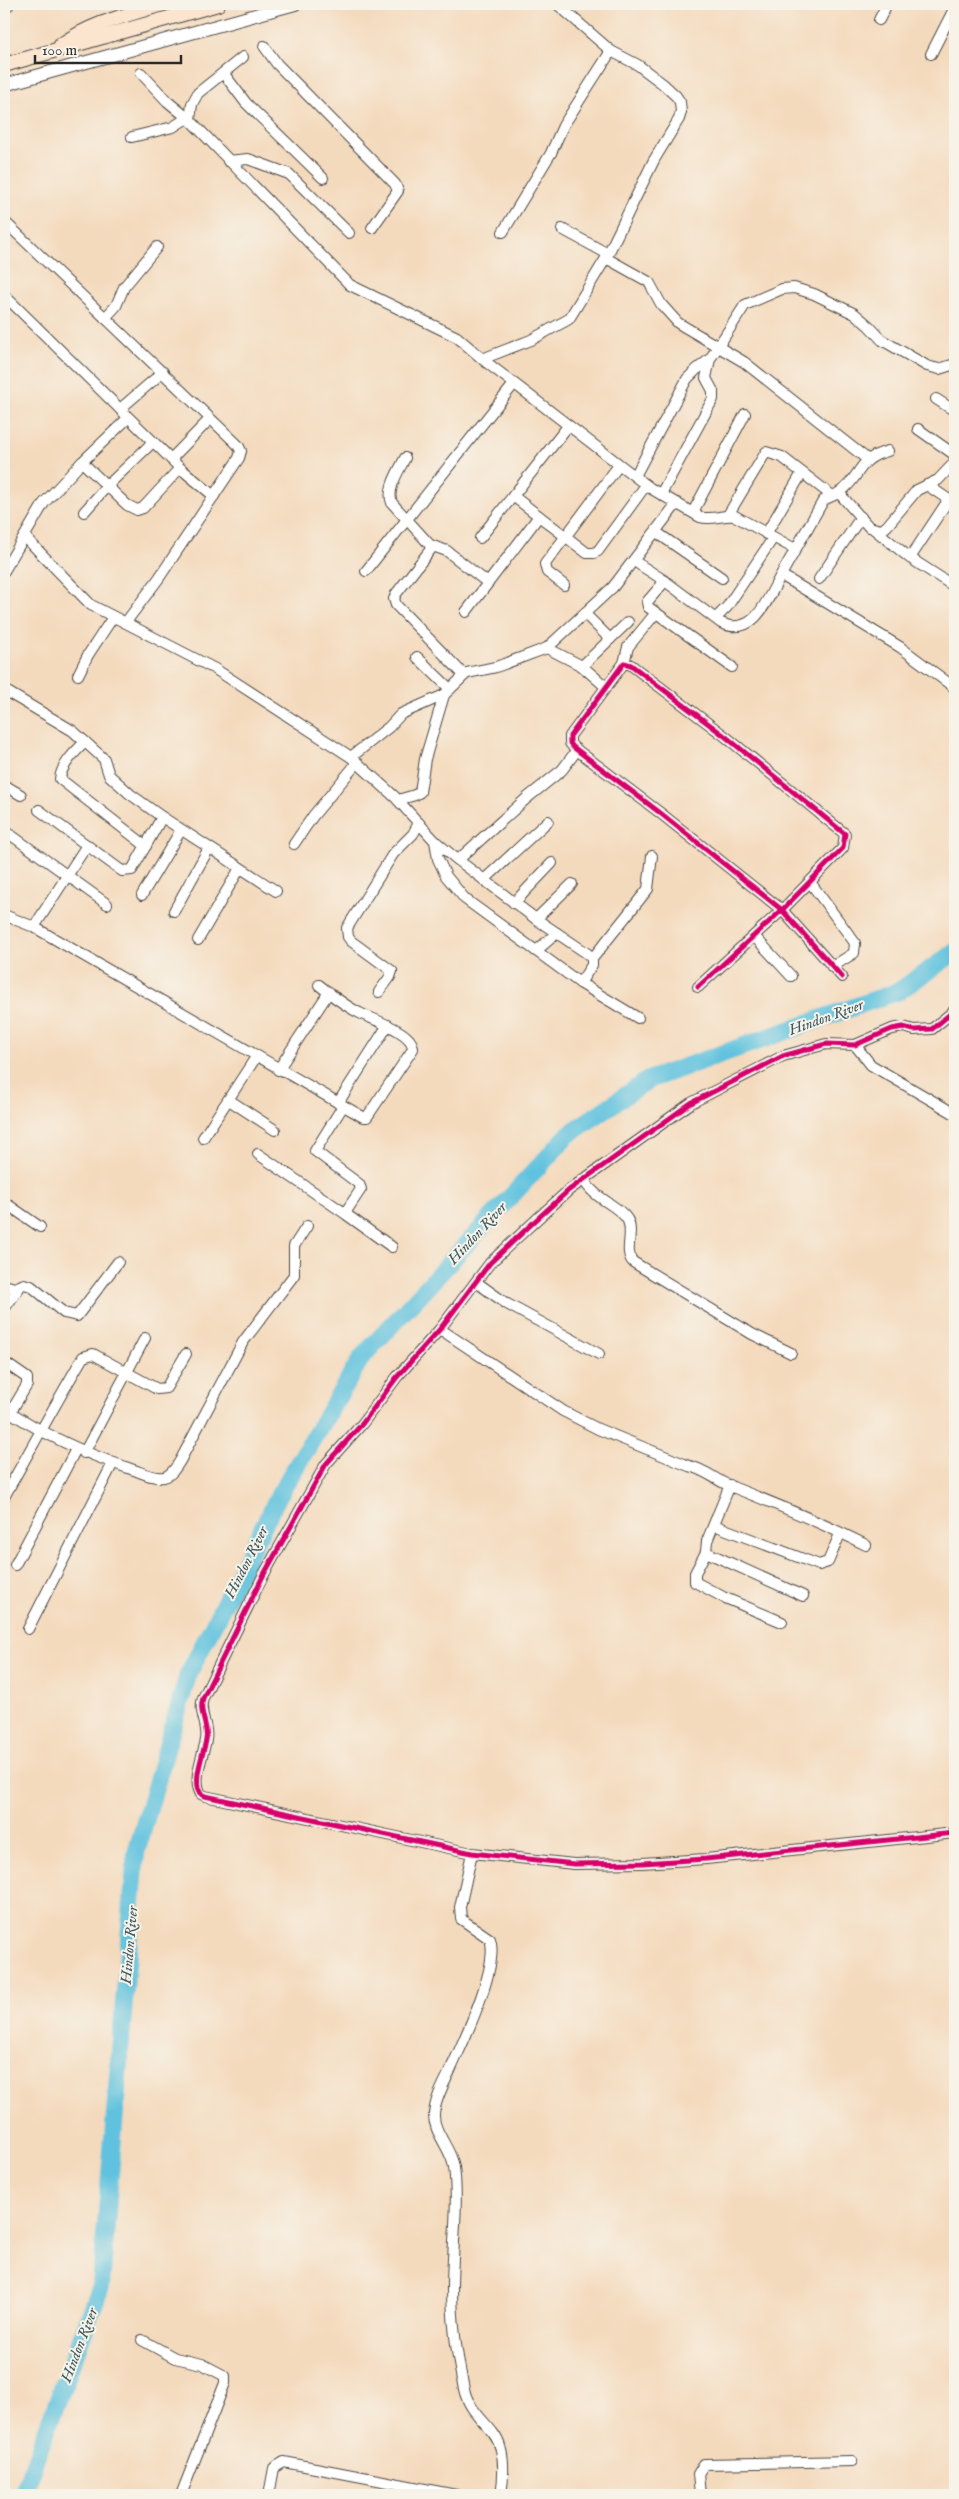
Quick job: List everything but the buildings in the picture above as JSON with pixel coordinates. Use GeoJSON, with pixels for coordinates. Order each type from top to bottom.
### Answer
{"type":"FeatureCollection","features":[{"type":"Feature","properties":{"kind":"main road"},"geometry":{"type":"LineString","coordinates":[[51,52],[79,32],[94,25],[163,4]]}},
{"type":"Feature","properties":{"kind":"main road"},"geometry":{"type":"LineString","coordinates":[[4,65],[218,4]]}},
{"type":"Feature","properties":{"kind":"street"},"geometry":{"type":"LineString","coordinates":[[4,85],[295,4]]}},
{"type":"Feature","properties":{"kind":"street"},"geometry":{"type":"LineString","coordinates":[[482,359],[531,340],[568,319],[607,256],[654,160],[681,112],[680,102],[663,84],[638,65],[612,50],[557,4]]}},
{"type":"Feature","properties":{"kind":"street"},"geometry":{"type":"LineString","coordinates":[[879,20],[887,4]]}},
{"type":"Feature","properties":{"kind":"street"},"geometry":{"type":"LineString","coordinates":[[931,54],[955,8],[947,4]]}},
{"type":"Feature","properties":{"kind":"street"},"geometry":{"type":"LineString","coordinates":[[264,46],[277,64],[395,184],[398,191],[395,198],[372,228]]}},
{"type":"Feature","properties":{"kind":"street"},"geometry":{"type":"LineString","coordinates":[[503,232],[551,153],[563,126],[612,50]]}},
{"type":"Feature","properties":{"kind":"street"},"geometry":{"type":"LineString","coordinates":[[132,138],[173,127],[188,119],[192,104],[198,93],[243,57]]}},
{"type":"Feature","properties":{"kind":"street"},"geometry":{"type":"LineString","coordinates":[[141,73],[350,285],[457,337],[482,359],[646,485],[708,519],[728,515],[735,516],[795,549]]}},
{"type":"Feature","properties":{"kind":"street"},"geometry":{"type":"LineString","coordinates":[[224,74],[246,103],[323,178]]}},
{"type":"Feature","properties":{"kind":"street"},"geometry":{"type":"LineString","coordinates":[[228,161],[248,159],[289,174],[349,233]]}},
{"type":"Feature","properties":{"kind":"street"},"geometry":{"type":"LineString","coordinates":[[4,221],[163,372],[238,446],[241,452],[239,458],[154,586],[126,622]]}},
{"type":"Feature","properties":{"kind":"street"},"geometry":{"type":"LineString","coordinates":[[562,229],[644,278],[653,288],[671,318],[744,362],[867,459]]}},
{"type":"Feature","properties":{"kind":"street"},"geometry":{"type":"LineString","coordinates":[[105,318],[116,306],[121,292],[132,276],[157,247]]}},
{"type":"Feature","properties":{"kind":"street"},"geometry":{"type":"LineString","coordinates":[[662,494],[712,399],[712,391],[706,378],[710,359],[745,304],[782,289],[794,288],[814,294],[854,314],[882,340],[927,366],[939,369],[955,364]]}},
{"type":"Feature","properties":{"kind":"street"},"geometry":{"type":"LineString","coordinates":[[4,295],[180,468],[214,496]]}},
{"type":"Feature","properties":{"kind":"street"},"geometry":{"type":"LineString","coordinates":[[635,476],[687,379],[710,359]]}},
{"type":"Feature","properties":{"kind":"street"},"geometry":{"type":"LineString","coordinates":[[120,409],[163,372]]}},
{"type":"Feature","properties":{"kind":"street"},"geometry":{"type":"LineString","coordinates":[[366,571],[514,384]]}},
{"type":"Feature","properties":{"kind":"street"},"geometry":{"type":"LineString","coordinates":[[936,399],[955,411]]}},
{"type":"Feature","properties":{"kind":"street"},"geometry":{"type":"LineString","coordinates":[[693,512],[745,414]]}},
{"type":"Feature","properties":{"kind":"street"},"geometry":{"type":"LineString","coordinates":[[4,571],[44,503],[82,462],[128,418]]}},
{"type":"Feature","properties":{"kind":"street"},"geometry":{"type":"LineString","coordinates":[[171,459],[210,419]]}},
{"type":"Feature","properties":{"kind":"street"},"geometry":{"type":"LineString","coordinates":[[480,538],[568,426]]}},
{"type":"Feature","properties":{"kind":"street"},"geometry":{"type":"LineString","coordinates":[[918,429],[955,455]]}},
{"type":"Feature","properties":{"kind":"street"},"geometry":{"type":"LineString","coordinates":[[84,512],[107,486],[154,442]]}},
{"type":"Feature","properties":{"kind":"street"},"geometry":{"type":"LineString","coordinates":[[728,515],[766,452],[782,458],[835,494],[910,558],[955,587]]}},
{"type":"Feature","properties":{"kind":"street"},"geometry":{"type":"LineString","coordinates":[[634,561],[666,580],[721,623],[731,628],[746,625],[756,618],[818,509],[835,494],[867,459],[888,452]]}},
{"type":"Feature","properties":{"kind":"street"},"geometry":{"type":"LineString","coordinates":[[405,458],[390,491],[392,503],[430,545],[448,551],[488,584]]}},
{"type":"Feature","properties":{"kind":"street"},"geometry":{"type":"LineString","coordinates":[[82,462],[127,505],[136,510],[143,508],[180,468]]}},
{"type":"Feature","properties":{"kind":"street"},"geometry":{"type":"LineString","coordinates":[[874,529],[882,530],[888,526],[917,490],[938,480],[955,462]]}},
{"type":"Feature","properties":{"kind":"street"},"geometry":{"type":"LineString","coordinates":[[564,585],[544,568],[545,564],[619,465]]}},
{"type":"Feature","properties":{"kind":"street"},"geometry":{"type":"LineString","coordinates":[[716,618],[727,607],[769,536],[802,472]]}},
{"type":"Feature","properties":{"kind":"street"},"geometry":{"type":"LineString","coordinates":[[513,496],[587,553],[594,554],[646,485]]}},
{"type":"Feature","properties":{"kind":"street"},"geometry":{"type":"LineString","coordinates":[[910,558],[952,502],[927,485]]}},
{"type":"Feature","properties":{"kind":"street"},"geometry":{"type":"LineString","coordinates":[[294,844],[354,760],[401,714],[447,692],[464,675],[547,648],[613,587],[677,503]]}},
{"type":"Feature","properties":{"kind":"street"},"geometry":{"type":"LineString","coordinates":[[466,612],[539,516]]}},
{"type":"Feature","properties":{"kind":"street"},"geometry":{"type":"LineString","coordinates":[[819,579],[861,517]]}},
{"type":"Feature","properties":{"kind":"street"},"geometry":{"type":"LineString","coordinates":[[656,532],[722,578]]}},
{"type":"Feature","properties":{"kind":"street"},"geometry":{"type":"LineString","coordinates":[[25,537],[91,605],[215,669],[354,760],[398,800],[435,840],[458,860],[536,920],[592,959]]}},
{"type":"Feature","properties":{"kind":"street"},"geometry":{"type":"LineString","coordinates":[[430,545],[429,554],[394,599],[396,605],[464,675]]}},
{"type":"Feature","properties":{"kind":"street"},"geometry":{"type":"LineString","coordinates":[[781,575],[900,647],[955,688]]}},
{"type":"Feature","properties":{"kind":"street"},"geometry":{"type":"LineString","coordinates":[[666,580],[647,602],[648,608],[732,668]]}},
{"type":"Feature","properties":{"kind":"street"},"geometry":{"type":"LineString","coordinates":[[585,614],[610,639]]}},
{"type":"Feature","properties":{"kind":"street"},"geometry":{"type":"LineString","coordinates":[[655,614],[628,646],[624,663],[570,736],[570,742],[577,750],[660,812],[782,910],[842,977]]}},
{"type":"Feature","properties":{"kind":"street"},"geometry":{"type":"LineString","coordinates":[[78,675],[93,646],[113,617]]}},
{"type":"Feature","properties":{"kind":"street"},"geometry":{"type":"LineString","coordinates":[[582,666],[628,622]]}},
{"type":"Feature","properties":{"kind":"street"},"geometry":{"type":"LineString","coordinates":[[547,648],[582,666],[606,687]]}},
{"type":"Feature","properties":{"kind":"street"},"geometry":{"type":"LineString","coordinates":[[417,657],[447,692]]}},
{"type":"Feature","properties":{"kind":"street"},"geometry":{"type":"LineString","coordinates":[[624,663],[631,664],[726,736],[844,834],[843,848],[782,910],[698,987]]}},
{"type":"Feature","properties":{"kind":"street"},"geometry":{"type":"LineString","coordinates":[[4,690],[73,731],[107,761],[108,772],[120,785],[162,818],[276,891]]}},
{"type":"Feature","properties":{"kind":"street"},"geometry":{"type":"LineString","coordinates":[[398,800],[420,792],[425,759],[447,692]]}},
{"type":"Feature","properties":{"kind":"street"},"geometry":{"type":"LineString","coordinates":[[85,742],[73,754],[61,772],[60,778],[146,846]]}},
{"type":"Feature","properties":{"kind":"street"},"geometry":{"type":"LineString","coordinates":[[458,860],[527,798],[562,770],[577,750]]}},
{"type":"Feature","properties":{"kind":"street"},"geometry":{"type":"LineString","coordinates":[[4,785],[21,795]]}},
{"type":"Feature","properties":{"kind":"street"},"geometry":{"type":"LineString","coordinates":[[39,810],[122,871],[128,872],[132,870],[162,818]]}},
{"type":"Feature","properties":{"kind":"street"},"geometry":{"type":"LineString","coordinates":[[484,880],[548,820]]}},
{"type":"Feature","properties":{"kind":"street"},"geometry":{"type":"LineString","coordinates":[[379,992],[392,971],[351,941],[346,928],[393,854],[413,834],[419,822]]}},
{"type":"Feature","properties":{"kind":"street"},"geometry":{"type":"LineString","coordinates":[[4,830],[107,904]]}},
{"type":"Feature","properties":{"kind":"street"},"geometry":{"type":"LineString","coordinates":[[142,895],[181,830]]}},
{"type":"Feature","properties":{"kind":"street"},"geometry":{"type":"LineString","coordinates":[[435,840],[438,858],[446,876],[465,899],[580,983],[638,1018]]}},
{"type":"Feature","properties":{"kind":"street"},"geometry":{"type":"LineString","coordinates":[[34,927],[87,845]]}},
{"type":"Feature","properties":{"kind":"street"},"geometry":{"type":"LineString","coordinates":[[174,911],[209,848]]}},
{"type":"Feature","properties":{"kind":"street"},"geometry":{"type":"LineString","coordinates":[[580,983],[592,965],[592,959],[648,889],[652,856]]}},
{"type":"Feature","properties":{"kind":"street"},"geometry":{"type":"LineString","coordinates":[[514,903],[552,863]]}},
{"type":"Feature","properties":{"kind":"street"},"geometry":{"type":"LineString","coordinates":[[198,940],[240,868]]}},
{"type":"Feature","properties":{"kind":"street"},"geometry":{"type":"LineString","coordinates":[[810,882],[855,943],[854,953],[832,967]]}},
{"type":"Feature","properties":{"kind":"street"},"geometry":{"type":"LineString","coordinates":[[536,920],[572,884]]}},
{"type":"Feature","properties":{"kind":"street"},"geometry":{"type":"LineString","coordinates":[[4,915],[34,927],[278,1070],[341,1105],[367,1117],[413,1049],[410,1039],[388,1025],[360,1014],[319,986]]}},
{"type":"Feature","properties":{"kind":"street"},"geometry":{"type":"LineString","coordinates":[[536,951],[556,933]]}},
{"type":"Feature","properties":{"kind":"street"},"geometry":{"type":"LineString","coordinates":[[754,936],[791,976]]}},
{"type":"Feature","properties":{"kind":"street"},"geometry":{"type":"LineString","coordinates":[[278,1070],[328,992]]}},
{"type":"Feature","properties":{"kind":"street"},"geometry":{"type":"LineString","coordinates":[[955,1010],[932,1029],[914,1030],[903,1027],[892,1029],[855,1045],[818,1046],[782,1056],[690,1103],[583,1180],[503,1250],[440,1328],[397,1377],[362,1424],[326,1464],[276,1551],[203,1698],[200,1710],[207,1731],[197,1784],[201,1794],[205,1796],[472,1854],[574,1864],[642,1863],[955,1834]]}},
{"type":"Feature","properties":{"kind":"street"},"geometry":{"type":"LineString","coordinates":[[346,1214],[361,1188],[315,1151],[388,1025]]}},
{"type":"Feature","properties":{"kind":"street"},"geometry":{"type":"LineString","coordinates":[[855,1045],[871,1065],[955,1114]]}},
{"type":"Feature","properties":{"kind":"street"},"geometry":{"type":"LineString","coordinates":[[203,1138],[256,1056]]}},
{"type":"Feature","properties":{"kind":"street"},"geometry":{"type":"LineString","coordinates":[[229,1100],[275,1130]]}},
{"type":"Feature","properties":{"kind":"street"},"geometry":{"type":"LineString","coordinates":[[258,1154],[392,1247]]}},
{"type":"Feature","properties":{"kind":"street"},"geometry":{"type":"LineString","coordinates":[[583,1180],[591,1192],[627,1219],[630,1232],[630,1256],[633,1262],[752,1334],[790,1353]]}},
{"type":"Feature","properties":{"kind":"street"},"geometry":{"type":"LineString","coordinates":[[4,1202],[40,1227]]}},
{"type":"Feature","properties":{"kind":"street"},"geometry":{"type":"LineString","coordinates":[[4,1362],[27,1378],[27,1385],[7,1411],[40,1431],[80,1451],[159,1477],[166,1476],[173,1472],[243,1342],[294,1274],[294,1246],[307,1226]]}},
{"type":"Feature","properties":{"kind":"street"},"geometry":{"type":"LineString","coordinates":[[4,1309],[24,1284],[31,1286],[64,1313],[77,1316],[118,1262]]}},
{"type":"Feature","properties":{"kind":"street"},"geometry":{"type":"LineString","coordinates":[[476,1282],[523,1314],[599,1354]]}},
{"type":"Feature","properties":{"kind":"street"},"geometry":{"type":"LineString","coordinates":[[4,1285],[19,1288]]}},
{"type":"Feature","properties":{"kind":"street"},"geometry":{"type":"LineString","coordinates":[[440,1328],[563,1411],[632,1444],[699,1468],[730,1486],[769,1500],[866,1545]]}},
{"type":"Feature","properties":{"kind":"street"},"geometry":{"type":"LineString","coordinates":[[15,1566],[145,1338]]}},
{"type":"Feature","properties":{"kind":"street"},"geometry":{"type":"LineString","coordinates":[[4,1497],[84,1357],[93,1354],[157,1390],[162,1390],[166,1388],[186,1354]]}},
{"type":"Feature","properties":{"kind":"street"},"geometry":{"type":"LineString","coordinates":[[28,1629],[113,1463]]}},
{"type":"Feature","properties":{"kind":"street"},"geometry":{"type":"LineString","coordinates":[[730,1486],[705,1547],[706,1552],[698,1565],[694,1582],[723,1597],[782,1622]]}},
{"type":"Feature","properties":{"kind":"street"},"geometry":{"type":"LineString","coordinates":[[714,1525],[819,1566],[828,1562],[840,1534]]}},
{"type":"Feature","properties":{"kind":"street"},"geometry":{"type":"LineString","coordinates":[[706,1552],[803,1596]]}},
{"type":"Feature","properties":{"kind":"street"},"geometry":{"type":"LineString","coordinates":[[472,1854],[460,1906],[461,1918],[490,1939],[493,1958],[470,2028],[439,2096],[434,2116],[454,2165],[452,2290],[454,2327],[464,2390],[471,2406],[493,2432],[499,2445],[503,2469],[501,2495]]}},
{"type":"Feature","properties":{"kind":"street"},"geometry":{"type":"LineString","coordinates":[[142,2340],[175,2358],[202,2364],[225,2376],[225,2383],[181,2495]]}},
{"type":"Feature","properties":{"kind":"street"},"geometry":{"type":"LineString","coordinates":[[269,2495],[274,2468],[284,2462],[456,2495]]}},
{"type":"Feature","properties":{"kind":"street"},"geometry":{"type":"LineString","coordinates":[[700,2495],[700,2468],[710,2462],[852,2462]]}},
{"type":"Feature","properties":{"kind":"waterway","name":"Hindon River"},"geometry":{"type":"LineString","coordinates":[[22,2495],[101,2286],[136,1853],[188,1675],[279,1495],[362,1357],[569,1134],[648,1080],[899,991],[955,952]]}},
{"type":"Feature","properties":{"kind":"cycle path"},"geometry":{"type":"LineString","coordinates":[[698,987],[782,910],[843,848],[845,834],[726,737],[631,665],[624,663],[570,736],[570,743],[782,910],[842,977]]}},
{"type":"Feature","properties":{"kind":"cycle path"},"geometry":{"type":"LineString","coordinates":[[955,1010],[932,1029],[914,1030],[903,1027],[892,1029],[855,1045],[826,1044],[783,1056],[691,1103],[569,1190],[490,1263],[440,1329],[397,1377],[362,1424],[326,1464],[263,1576],[203,1698],[202,1709],[207,1735],[198,1775],[199,1788],[201,1794],[205,1796],[472,1853],[574,1864],[642,1863],[706,1859],[955,1833]]}}]}
